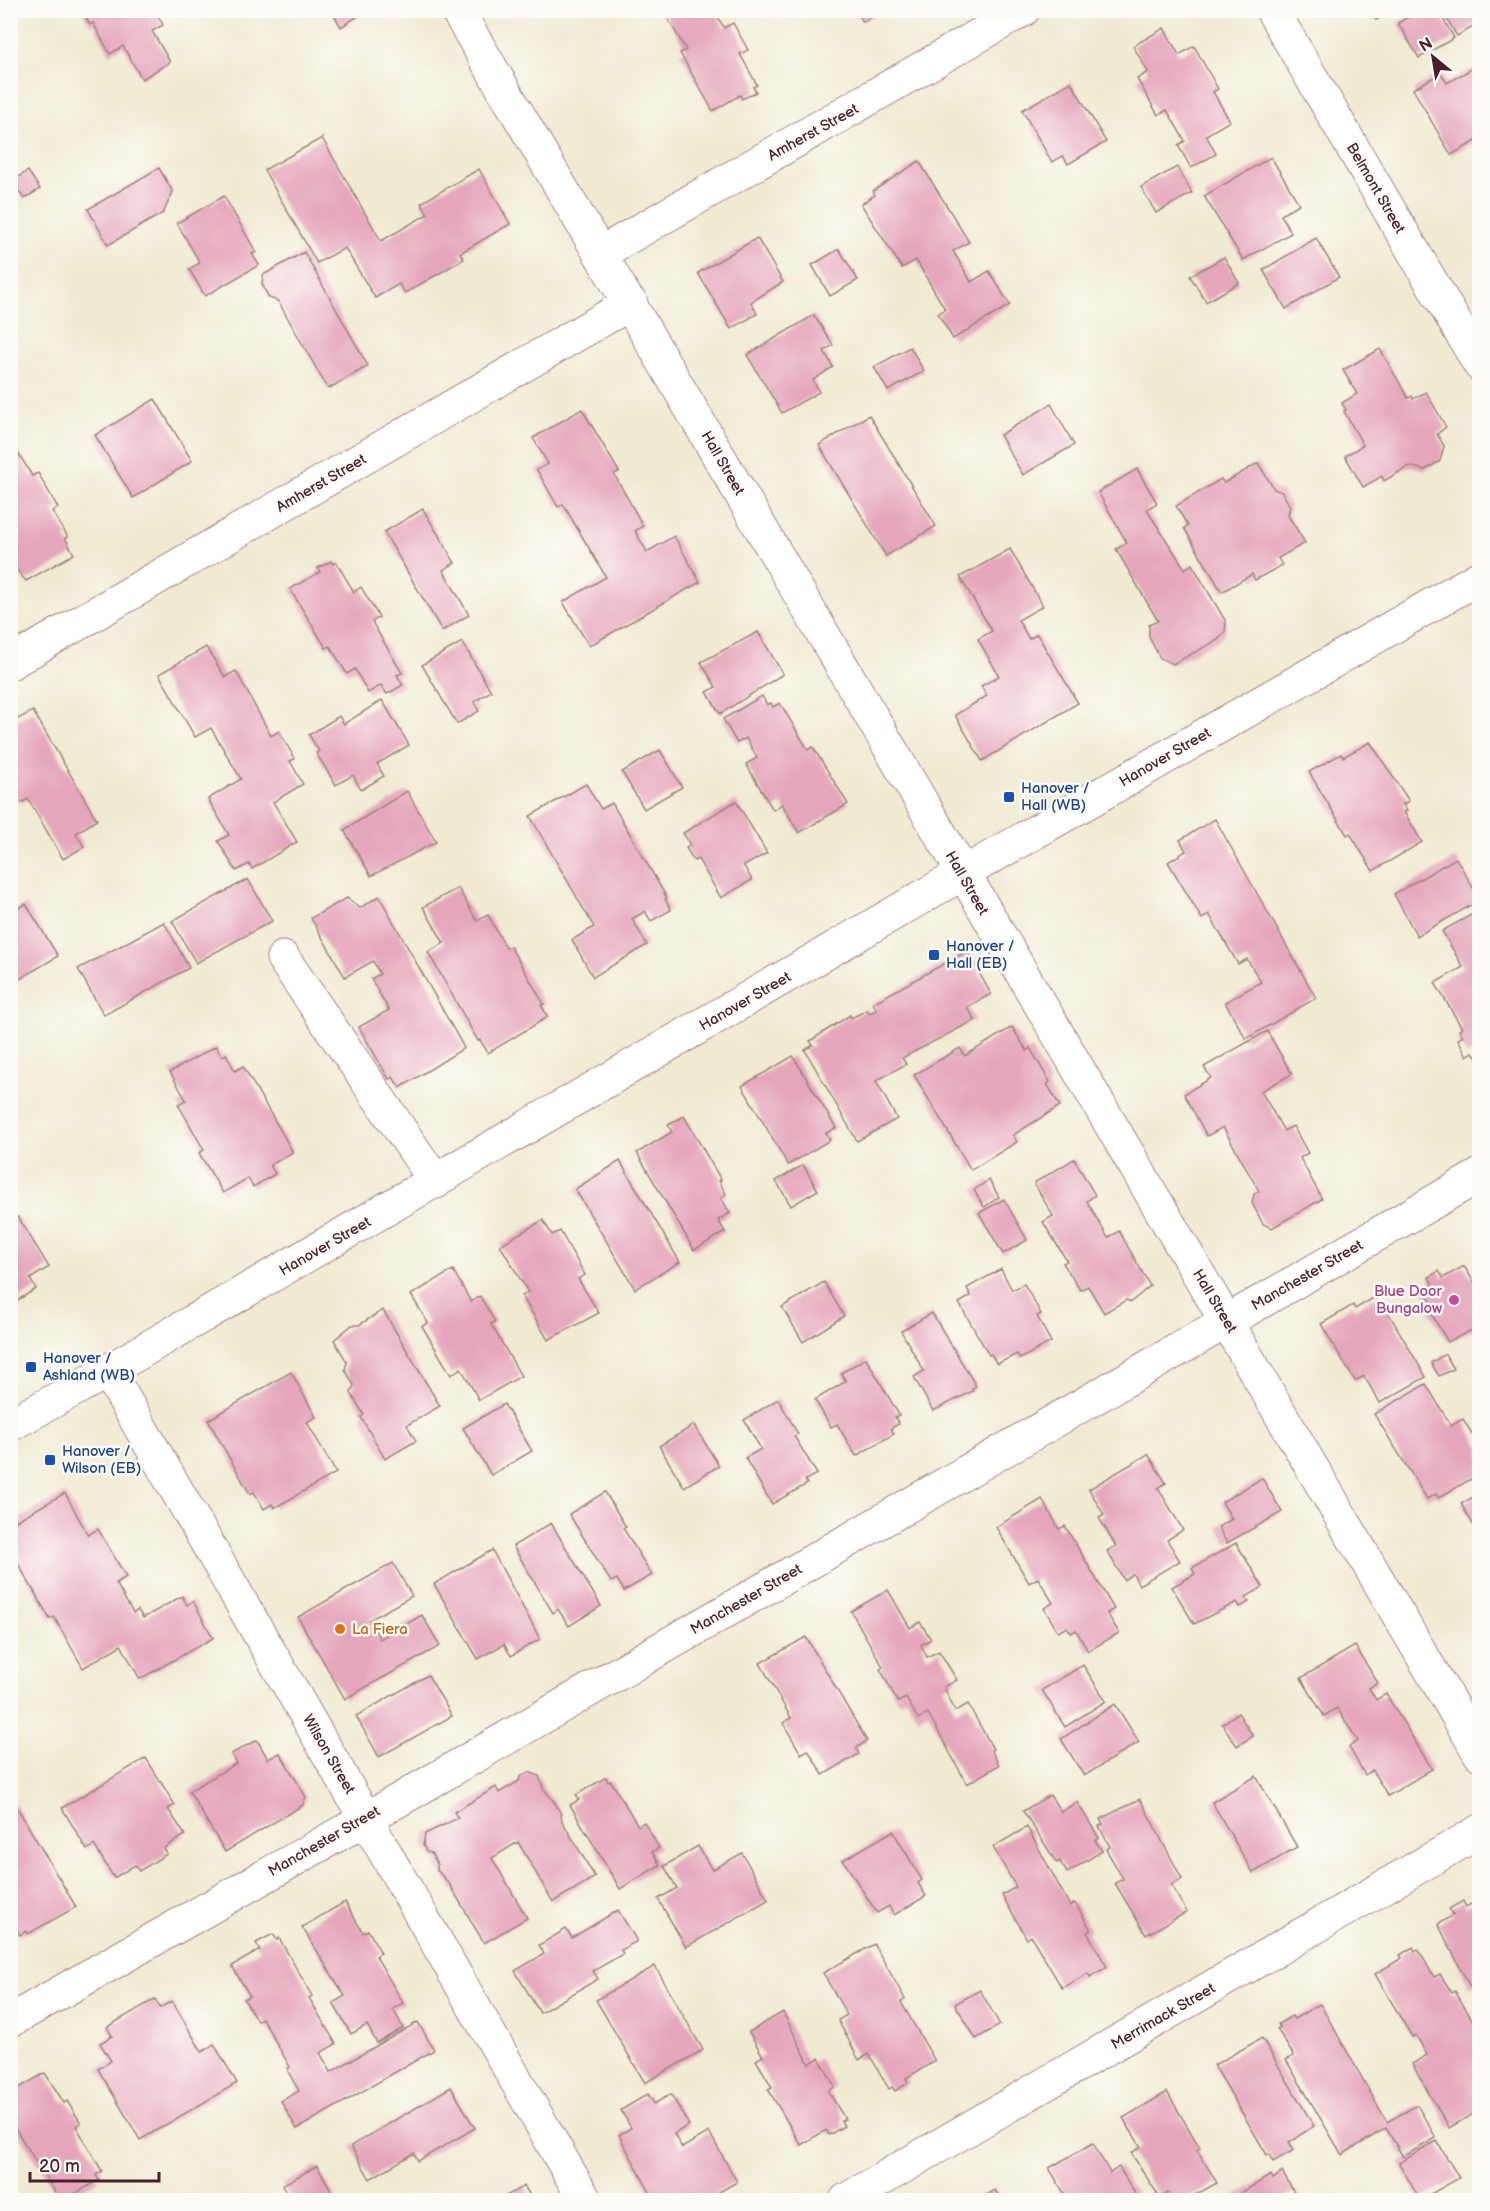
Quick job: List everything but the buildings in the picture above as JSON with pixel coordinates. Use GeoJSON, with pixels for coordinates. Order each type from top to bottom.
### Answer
{"type":"FeatureCollection","features":[{"type":"Feature","properties":{"kind":"street","name":"Hall Street"},"geometry":{"type":"LineString","coordinates":[[458,10],[1479,1754]]}},
{"type":"Feature","properties":{"kind":"street","name":"Amherst Street"},"geometry":{"type":"LineString","coordinates":[[601,253],[1023,10]]}},
{"type":"Feature","properties":{"kind":"street","name":"Belmont Street"},"geometry":{"type":"LineString","coordinates":[[1272,10],[1479,365]]}},
{"type":"Feature","properties":{"kind":"street","name":"Amherst Street"},"geometry":{"type":"LineString","coordinates":[[10,663],[631,303]]}},
{"type":"Feature","properties":{"kind":"street","name":"Hanover Street"},"geometry":{"type":"LineString","coordinates":[[10,1425],[108,1371],[962,874],[1479,578]]}},
{"type":"Feature","properties":{"kind":"street"},"geometry":{"type":"LineString","coordinates":[[283,958],[435,1182]]}},
{"type":"Feature","properties":{"kind":"street","name":"Manchester Street"},"geometry":{"type":"LineString","coordinates":[[10,2021],[1479,1175]]}},
{"type":"Feature","properties":{"kind":"street","name":"Wilson Street"},"geometry":{"type":"LineString","coordinates":[[108,1371],[585,2200]]}},
{"type":"Feature","properties":{"kind":"street","name":"Merrimack Street"},"geometry":{"type":"LineString","coordinates":[[846,2200],[1479,1831]]}},
{"type":"Feature","properties":{"kind":"place","name":"Hanover / Hall (WB)"},"geometry":{"type":"Point","coordinates":[1009,797]}},
{"type":"Feature","properties":{"kind":"place","name":"Hanover / Hall (EB)"},"geometry":{"type":"Point","coordinates":[934,955]}},
{"type":"Feature","properties":{"kind":"place","name":"Blue Door Bungalow"},"geometry":{"type":"Point","coordinates":[1454,1300]}},
{"type":"Feature","properties":{"kind":"place","name":"Hanover / Ashland (WB)"},"geometry":{"type":"Point","coordinates":[31,1367]}},
{"type":"Feature","properties":{"kind":"place","name":"Hanover / Wilson (EB)"},"geometry":{"type":"Point","coordinates":[50,1460]}},
{"type":"Feature","properties":{"kind":"place","name":"La Fiera"},"geometry":{"type":"Point","coordinates":[340,1629]}}]}
